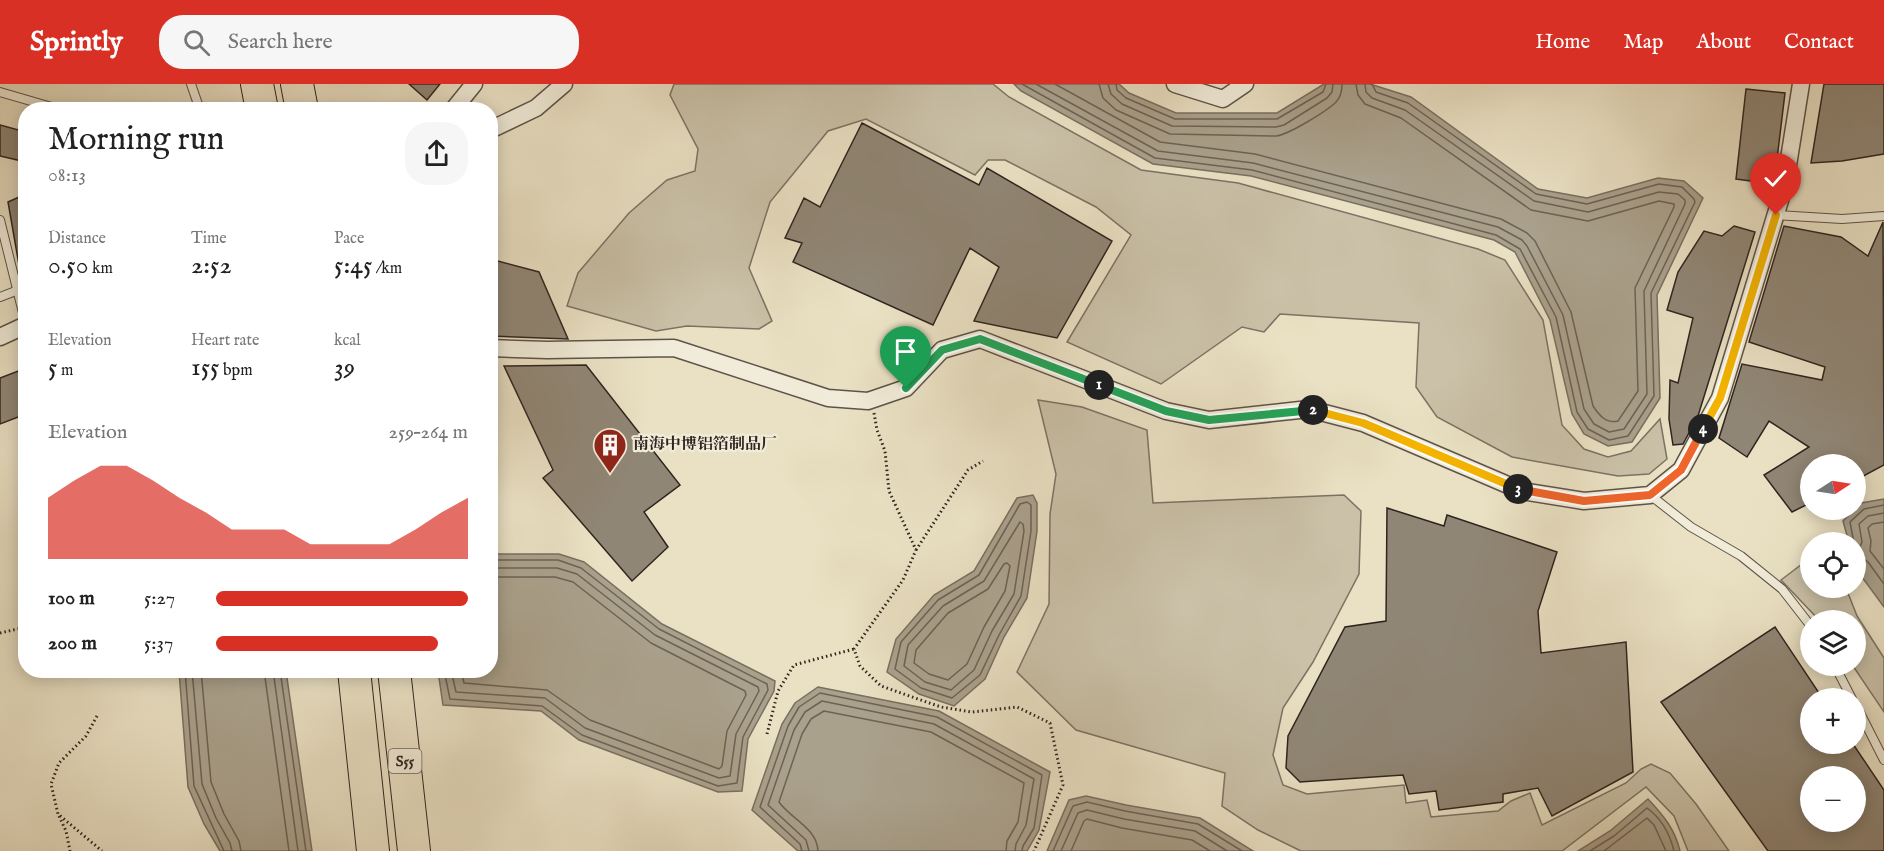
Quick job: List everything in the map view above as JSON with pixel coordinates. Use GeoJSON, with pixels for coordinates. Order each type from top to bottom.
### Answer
{"type":"FeatureCollection","features":[{"type":"Feature","properties":{"kind":"highway"},"geometry":{"type":"LineString","coordinates":[[297,84],[300,102]]}},
{"type":"Feature","properties":{"kind":"highway","name":"S55"},"geometry":{"type":"LineString","coordinates":[[355,678],[372,844]]}},
{"type":"Feature","properties":{"kind":"highway","name":"S55"},"geometry":{"type":"LineString","coordinates":[[395,678],[414,851]]}},
{"type":"Feature","properties":{"kind":"highway"},"geometry":{"type":"LineString","coordinates":[[399,713],[430,851]]}},
{"type":"Feature","properties":{"kind":"street"},"geometry":{"type":"LineString","coordinates":[[459,102],[474,84]]}},
{"type":"Feature","properties":{"kind":"street"},"geometry":{"type":"LineString","coordinates":[[498,126],[536,108],[564,84]]}},
{"type":"Feature","properties":{"kind":"street"},"geometry":{"type":"LineString","coordinates":[[1175,84],[1223,99],[1245,84]]}},
{"type":"Feature","properties":{"kind":"street"},"geometry":{"type":"LineString","coordinates":[[498,348],[674,348],[828,398],[868,401],[906,388],[942,350],[980,339],[1166,411],[1209,420],[1309,410],[1363,423],[1522,491],[1584,501],[1650,495],[1681,470],[1720,398],[1785,184],[1801,84]]}},
{"type":"Feature","properties":{"kind":"street"},"geometry":{"type":"LineString","coordinates":[[0,337],[18,329]]}},
{"type":"Feature","properties":{"kind":"lane"},"geometry":{"type":"LineString","coordinates":[[191,84],[197,102]]}},
{"type":"Feature","properties":{"kind":"lane"},"geometry":{"type":"LineString","coordinates":[[0,92],[34,102]]}},
{"type":"Feature","properties":{"kind":"lane"},"geometry":{"type":"LineString","coordinates":[[1776,215],[1842,219],[1884,216]]}},
{"type":"Feature","properties":{"kind":"lane"},"geometry":{"type":"LineString","coordinates":[[0,220],[18,279]]}},
{"type":"Feature","properties":{"kind":"lane"},"geometry":{"type":"LineString","coordinates":[[0,297],[18,290]]}},
{"type":"Feature","properties":{"kind":"lane"},"geometry":{"type":"LineString","coordinates":[[1650,495],[1692,526],[1741,556],[1782,589],[1800,612]]}},
{"type":"Feature","properties":{"kind":"lane"},"geometry":{"type":"LineString","coordinates":[[1866,725],[1884,760]]}},
{"type":"Feature","properties":{"kind":"path"},"geometry":{"type":"LineString","coordinates":[[873,400],[877,430],[885,451],[889,491],[916,550]]}},
{"type":"Feature","properties":{"kind":"path"},"geometry":{"type":"LineString","coordinates":[[767,734],[778,691],[794,665],[854,649],[903,580],[916,550],[968,470],[983,461]]}},
{"type":"Feature","properties":{"kind":"path"},"geometry":{"type":"LineString","coordinates":[[0,633],[18,629]]}},
{"type":"Feature","properties":{"kind":"path"},"geometry":{"type":"LineString","coordinates":[[854,649],[860,666],[880,686],[941,707],[972,712],[1017,707],[1050,723],[1063,785],[1034,851]]}},
{"type":"Feature","properties":{"kind":"path"},"geometry":{"type":"LineString","coordinates":[[70,851],[51,784],[59,763],[86,736],[97,716]]}},
{"type":"Feature","properties":{"kind":"path"},"geometry":{"type":"LineString","coordinates":[[58,814],[102,851]]}},
{"type":"Feature","properties":{"kind":"shaded area"},"geometry":{"type":"Polygon","coordinates":[[[674,84],[993,84],[1009,97],[1141,170],[1238,183],[1478,249],[1505,260],[1543,320],[1562,425],[1584,449],[1608,457],[1631,451],[1660,419],[1667,459],[1649,474],[1618,476],[1512,457],[1437,417],[1416,387],[1419,323],[1280,314],[1264,332],[1242,327],[1161,384],[1067,342],[1131,235],[1096,207],[1005,160],[988,160],[975,175],[866,119],[828,131],[770,202],[749,268],[772,321],[759,329],[687,326],[656,331],[567,306],[578,273],[629,213],[667,180],[695,171],[698,149],[670,95],[674,84]]]}},
{"type":"Feature","properties":{"kind":"shaded area"},"geometry":{"type":"Polygon","coordinates":[[[1038,400],[1082,407],[1147,430],[1153,503],[1344,495],[1361,511],[1359,574],[1313,662],[1283,708],[1273,755],[1283,785],[1307,794],[1404,785],[1406,803],[1427,800],[1431,817],[1498,811],[1511,801],[1530,793],[1542,825],[1626,783],[1641,769],[1651,764],[1670,773],[1696,804],[1729,851],[1688,851],[1674,816],[1646,787],[1562,851],[1301,851],[1258,830],[1222,806],[1225,773],[1076,730],[1017,672],[1049,604],[1050,514],[1056,474],[1038,400]]]}},
{"type":"Feature","properties":{"kind":"shaded area"},"geometry":{"type":"Polygon","coordinates":[[[1800,566],[1800,598],[1850,598],[1855,610],[1810,610],[1781,580],[1800,566]]]}},
{"type":"Feature","properties":{"kind":"shaded area"},"geometry":{"type":"Polygon","coordinates":[[[1866,630],[1884,658],[1884,712],[1860,676],[1866,676],[1866,630]]]}},
{"type":"Feature","properties":{"kind":"water"},"geometry":{"type":"Polygon","coordinates":[[[1014,84],[1119,84],[1129,93],[1176,113],[1277,113],[1324,84],[1370,84],[1411,97],[1538,189],[1587,198],[1658,178],[1684,181],[1703,198],[1657,295],[1660,398],[1632,442],[1608,446],[1584,434],[1572,414],[1550,320],[1515,252],[1494,240],[1251,176],[1153,164],[1021,91],[1014,84]]]}},
{"type":"Feature","properties":{"kind":"water"},"geometry":{"type":"Polygon","coordinates":[[[1033,495],[1037,503],[1037,531],[1027,598],[1004,637],[985,679],[954,706],[919,694],[887,672],[896,639],[934,595],[974,571],[1017,498],[1033,495]]]}},
{"type":"Feature","properties":{"kind":"water"},"geometry":{"type":"Polygon","coordinates":[[[1884,499],[1884,607],[1866,583],[1866,532],[1846,532],[1843,521],[1866,520],[1866,502],[1884,499]]]}},
{"type":"Feature","properties":{"kind":"water"},"geometry":{"type":"Polygon","coordinates":[[[498,554],[559,554],[584,562],[662,624],[775,681],[774,691],[748,739],[742,791],[718,792],[579,740],[541,711],[443,705],[439,678],[498,678],[498,554]]]}},
{"type":"Feature","properties":{"kind":"water"},"geometry":{"type":"Polygon","coordinates":[[[180,678],[287,678],[312,851],[220,851],[204,824],[188,787],[180,678]]]}},
{"type":"Feature","properties":{"kind":"water"},"geometry":{"type":"Polygon","coordinates":[[[818,687],[939,711],[1050,772],[1039,830],[1027,851],[798,851],[752,810],[782,724],[795,703],[818,687]]]}},
{"type":"Feature","properties":{"kind":"water"},"geometry":{"type":"Polygon","coordinates":[[[1086,796],[1200,818],[1253,851],[1047,851],[1069,800],[1086,796]]]}},
{"type":"Feature","properties":{"kind":"water"},"geometry":{"type":"Polygon","coordinates":[[[1648,799],[1668,823],[1680,851],[1578,851],[1610,831],[1648,799]]]}},
{"type":"Feature","properties":{"kind":"building"},"geometry":{"type":"Polygon","coordinates":[[[409,84],[440,84],[427,100],[409,84]]]}},
{"type":"Feature","properties":{"kind":"building"},"geometry":{"type":"Polygon","coordinates":[[[1824,84],[1884,84],[1884,154],[1842,161],[1811,163],[1824,84]]]}},
{"type":"Feature","properties":{"kind":"building"},"geometry":{"type":"Polygon","coordinates":[[[1746,89],[1785,93],[1774,184],[1736,179],[1746,89]]]}},
{"type":"Feature","properties":{"kind":"building"},"geometry":{"type":"Polygon","coordinates":[[[862,123],[979,185],[987,168],[1112,241],[1057,338],[974,321],[999,267],[970,248],[933,325],[793,262],[802,243],[785,238],[804,198],[820,207],[862,123]]]}},
{"type":"Feature","properties":{"kind":"building"},"geometry":{"type":"Polygon","coordinates":[[[0,125],[18,130],[18,160],[0,156],[0,125]]]}},
{"type":"Feature","properties":{"kind":"building"},"geometry":{"type":"Polygon","coordinates":[[[18,198],[18,259],[8,202],[18,198]]]}},
{"type":"Feature","properties":{"kind":"building"},"geometry":{"type":"Polygon","coordinates":[[[1883,222],[1884,465],[1866,475],[1866,454],[1800,454],[1800,508],[1792,512],[1764,475],[1809,447],[1769,421],[1747,457],[1719,438],[1742,364],[1822,380],[1825,367],[1749,342],[1784,226],[1841,237],[1868,256],[1883,222]]]}},
{"type":"Feature","properties":{"kind":"building"},"geometry":{"type":"Polygon","coordinates":[[[1734,226],[1755,232],[1698,416],[1683,444],[1673,445],[1669,419],[1670,380],[1678,383],[1693,318],[1667,310],[1678,272],[1704,231],[1722,236],[1734,226]]]}},
{"type":"Feature","properties":{"kind":"building"},"geometry":{"type":"Polygon","coordinates":[[[498,261],[539,272],[568,339],[498,336],[498,261]]]}},
{"type":"Feature","properties":{"kind":"building","name":"南海中博铝箔制品厂"},"geometry":{"type":"Polygon","coordinates":[[[586,365],[680,485],[644,512],[668,547],[632,581],[543,478],[553,470],[504,366],[586,365]]]}},
{"type":"Feature","properties":{"kind":"building"},"geometry":{"type":"Polygon","coordinates":[[[18,371],[18,417],[0,424],[0,378],[18,371]]]}},
{"type":"Feature","properties":{"kind":"building"},"geometry":{"type":"Polygon","coordinates":[[[1387,508],[1444,526],[1447,515],[1557,552],[1538,611],[1541,653],[1626,642],[1633,772],[1552,816],[1538,788],[1503,794],[1503,802],[1439,810],[1436,791],[1409,794],[1403,775],[1300,782],[1286,768],[1288,736],[1345,627],[1386,621],[1387,508]]]}},
{"type":"Feature","properties":{"kind":"building"},"geometry":{"type":"Polygon","coordinates":[[[1775,627],[1800,664],[1800,676],[1808,676],[1816,688],[1800,688],[1800,754],[1860,754],[1884,790],[1884,851],[1768,851],[1661,702],[1775,627]]]}},
{"type":"Feature","properties":{"kind":"place","name":"南海中博铝箔制品厂"},"geometry":{"type":"Point","coordinates":[610,474]}},
{"type":"Feature","properties":{"kind":"route"},"geometry":{"type":"LineString","coordinates":[[906,388],[942,350],[980,339],[1166,411],[1209,420],[1309,410],[1363,423],[1522,491],[1584,501],[1650,495],[1681,470],[1720,398],[1776,215]]}}]}
